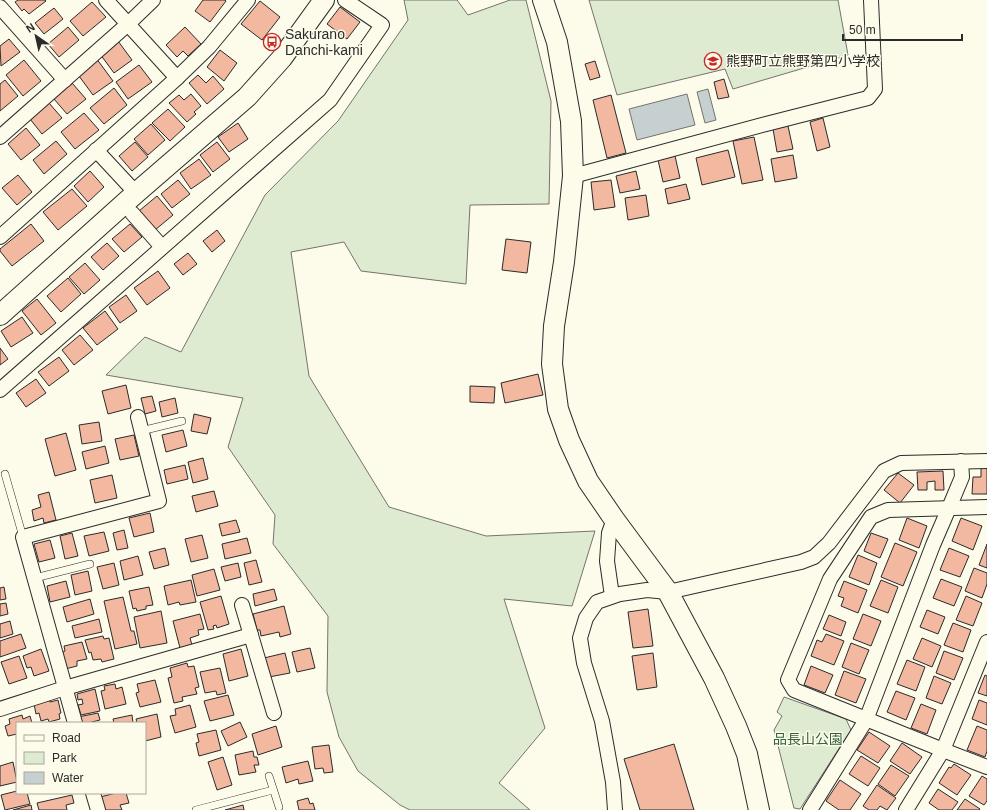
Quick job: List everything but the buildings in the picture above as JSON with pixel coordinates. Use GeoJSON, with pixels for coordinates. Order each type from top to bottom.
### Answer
{"type":"FeatureCollection","features":[{"type":"Feature","properties":{"kind":"street"},"geometry":{"type":"LineString","coordinates":[[106,0],[177,78]]}},
{"type":"Feature","properties":{"kind":"street"},"geometry":{"type":"LineString","coordinates":[[1,134],[65,80],[153,0]]}},
{"type":"Feature","properties":{"kind":"street"},"geometry":{"type":"LineString","coordinates":[[0,237],[177,78],[209,47],[248,0]]}},
{"type":"Feature","properties":{"kind":"street"},"geometry":{"type":"LineString","coordinates":[[0,315],[136,193],[247,97],[282,58],[324,0]]}},
{"type":"Feature","properties":{"kind":"street"},"geometry":{"type":"LineString","coordinates":[[0,390],[330,100],[382,25],[345,0]]}},
{"type":"Feature","properties":{"kind":"street"},"geometry":{"type":"LineString","coordinates":[[543,0],[557,42],[571,121],[573,176],[564,262],[554,326],[552,364],[558,409],[569,440],[588,481],[668,592],[714,678],[747,754],[760,810]]}},
{"type":"Feature","properties":{"kind":"street"},"geometry":{"type":"LineString","coordinates":[[573,176],[868,98],[875,90],[871,0]]}},
{"type":"Feature","properties":{"kind":"street"},"geometry":{"type":"LineString","coordinates":[[0,7],[65,80]]}},
{"type":"Feature","properties":{"kind":"street"},"geometry":{"type":"LineString","coordinates":[[96,150],[136,193]]}},
{"type":"Feature","properties":{"kind":"street"},"geometry":{"type":"LineString","coordinates":[[132,213],[162,247]]}},
{"type":"Feature","properties":{"kind":"street"},"geometry":{"type":"LineString","coordinates":[[75,722],[23,537],[160,501],[138,417]]}},
{"type":"Feature","properties":{"kind":"street"},"geometry":{"type":"LineString","coordinates":[[810,810],[866,720],[933,545],[962,477],[960,461]]}},
{"type":"Feature","properties":{"kind":"street"},"geometry":{"type":"LineString","coordinates":[[615,810],[613,782],[602,721],[584,663],[580,638],[586,618],[597,602],[620,594],[647,590],[668,592],[814,558],[829,543],[884,471],[901,463],[987,461]]}},
{"type":"Feature","properties":{"kind":"street"},"geometry":{"type":"LineString","coordinates":[[987,507],[888,510],[871,517],[830,579],[788,680],[794,690],[987,767]]}},
{"type":"Feature","properties":{"kind":"street"},"geometry":{"type":"LineString","coordinates":[[612,596],[607,561],[610,533],[614,519]]}},
{"type":"Feature","properties":{"kind":"street"},"geometry":{"type":"LineString","coordinates":[[242,604],[274,712]]}},
{"type":"Feature","properties":{"kind":"street"},"geometry":{"type":"LineString","coordinates":[[0,709],[65,688],[251,635]]}},
{"type":"Feature","properties":{"kind":"street"},"geometry":{"type":"LineString","coordinates":[[906,810],[943,750],[987,642]]}},
{"type":"Feature","properties":{"kind":"street"},"geometry":{"type":"LineString","coordinates":[[94,794],[98,810]]}},
{"type":"Feature","properties":{"kind":"lane"},"geometry":{"type":"LineString","coordinates":[[141,431],[182,421]]}},
{"type":"Feature","properties":{"kind":"lane"},"geometry":{"type":"LineString","coordinates":[[5,474],[23,537]]}},
{"type":"Feature","properties":{"kind":"lane"},"geometry":{"type":"LineString","coordinates":[[34,578],[90,564]]}},
{"type":"Feature","properties":{"kind":"lane"},"geometry":{"type":"LineString","coordinates":[[269,776],[279,807]]}},
{"type":"Feature","properties":{"kind":"lane"},"geometry":{"type":"LineString","coordinates":[[196,810],[273,790]]}},
{"type":"Feature","properties":{"kind":"green space"},"geometry":{"type":"Polygon","coordinates":[[[404,0],[457,0],[468,15],[510,0],[526,0],[551,101],[549,204],[470,205],[466,284],[361,271],[344,242],[291,252],[309,376],[389,507],[486,536],[595,531],[572,606],[504,599],[545,728],[499,783],[530,810],[410,810],[400,805],[358,771],[339,737],[327,692],[328,616],[273,544],[275,515],[228,447],[243,398],[106,375],[145,337],[181,352],[265,195],[338,121],[408,20],[404,0]]]}},
{"type":"Feature","properties":{"kind":"green space"},"geometry":{"type":"Polygon","coordinates":[[[589,0],[838,0],[848,55],[733,89],[725,69],[617,95],[589,0]]]}},
{"type":"Feature","properties":{"kind":"green space","name":"品長山公園"},"geometry":{"type":"Polygon","coordinates":[[[784,697],[846,719],[851,730],[800,809],[794,808],[774,730],[782,716],[777,712],[784,697]]]}},
{"type":"Feature","properties":{"kind":"water"},"geometry":{"type":"Polygon","coordinates":[[[708,89],[716,120],[705,123],[697,92],[708,89]]]}},
{"type":"Feature","properties":{"kind":"water"},"geometry":{"type":"Polygon","coordinates":[[[687,94],[695,125],[637,140],[629,109],[687,94]]]}},
{"type":"Feature","properties":{"kind":"place","name":"Sakurano Danchi-kami"},"geometry":{"type":"Point","coordinates":[272,42]}},
{"type":"Feature","properties":{"kind":"place","name":"熊野町立熊野第四小学校"},"geometry":{"type":"Point","coordinates":[713,61]}}]}
